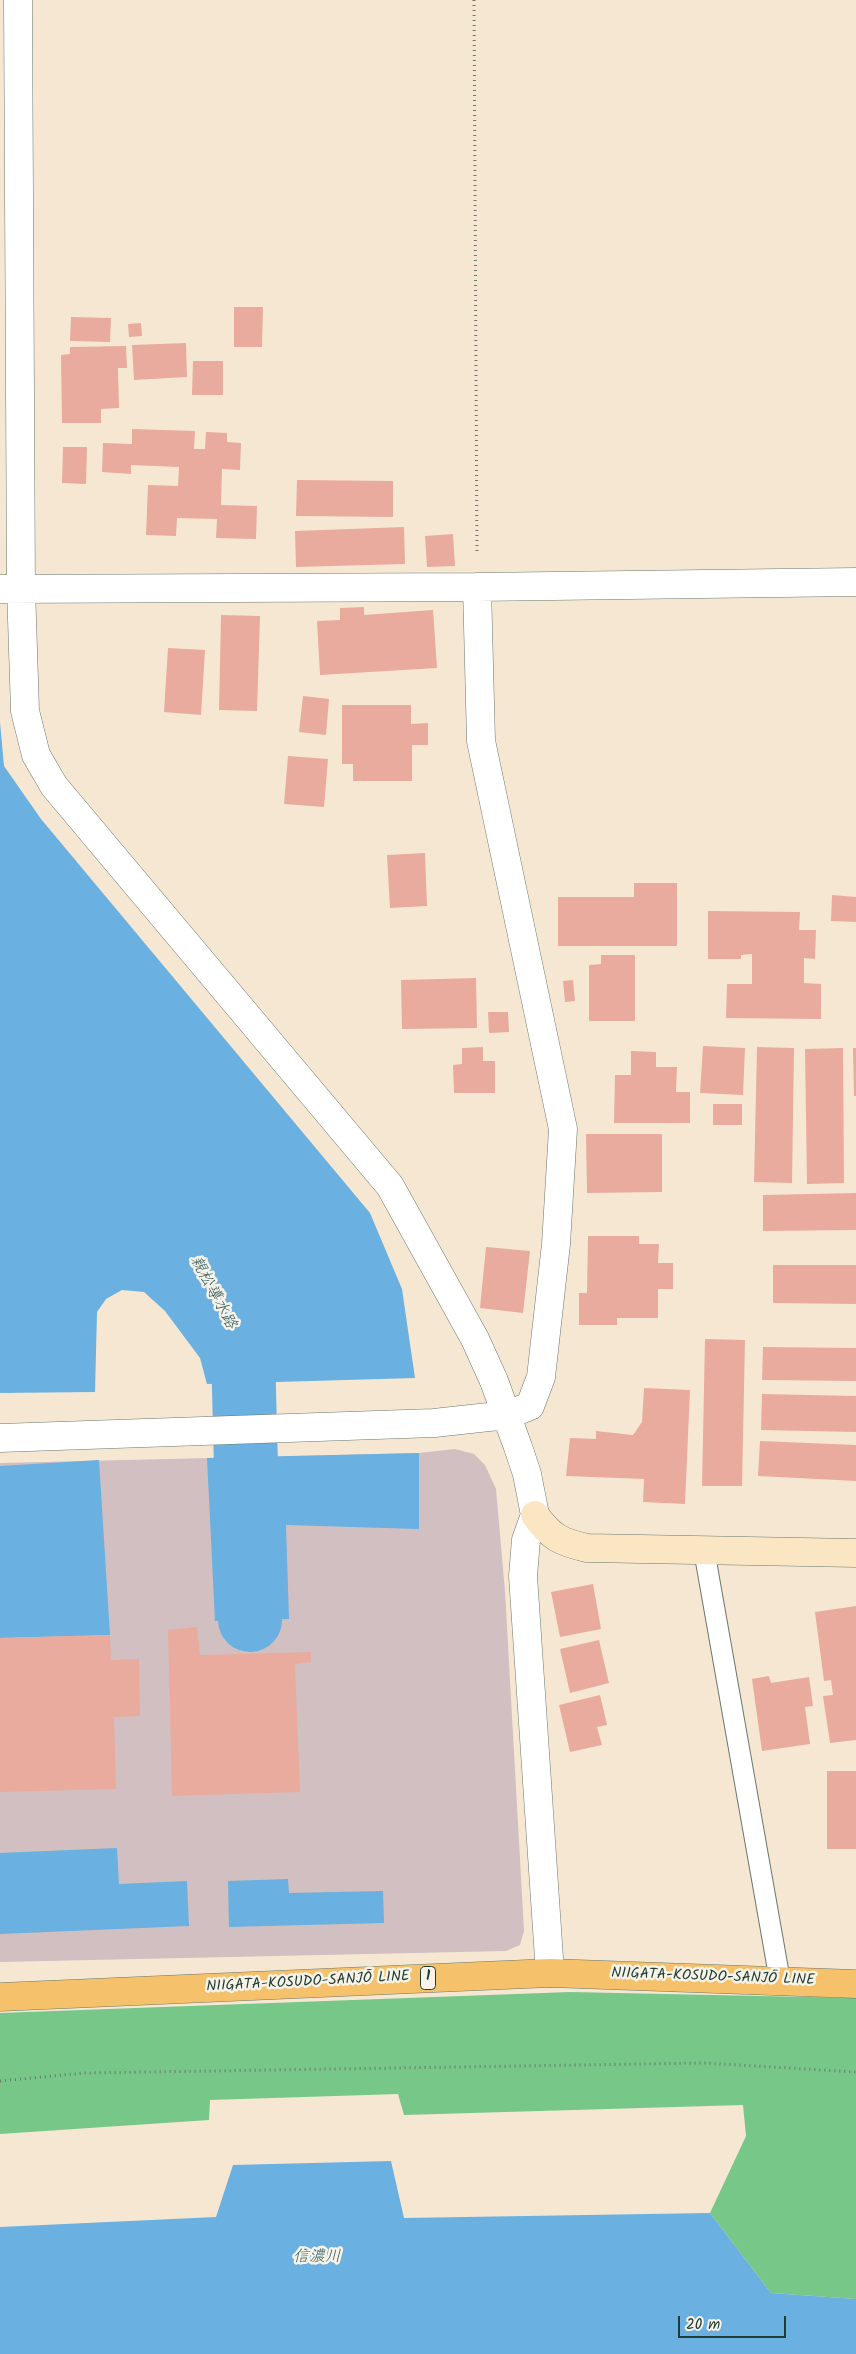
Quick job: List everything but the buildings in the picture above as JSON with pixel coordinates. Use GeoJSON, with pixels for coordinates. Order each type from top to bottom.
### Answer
{"type":"FeatureCollection","features":[{"type":"Feature","properties":{"kind":"main road","name":"NIIGATA-KOSUDO-SANJŌ LINE"},"geometry":{"type":"LineString","coordinates":[[0,1997],[550,1972],[856,1984]]}},
{"type":"Feature","properties":{"kind":"street"},"geometry":{"type":"LineString","coordinates":[[18,0],[11,588],[25,711],[36,755],[54,786],[390,1186],[476,1339],[507,1415],[527,1474],[535,1515],[547,1532],[565,1543],[587,1548],[856,1554]]}},
{"type":"Feature","properties":{"kind":"street"},"geometry":{"type":"LineString","coordinates":[[11,588],[477,587],[856,582]]}},
{"type":"Feature","properties":{"kind":"street"},"geometry":{"type":"LineString","coordinates":[[0,1438],[434,1423],[507,1415],[530,1406],[541,1377],[556,1244],[563,1129],[481,741],[477,587]]}},
{"type":"Feature","properties":{"kind":"street"},"geometry":{"type":"LineString","coordinates":[[535,1515],[526,1540],[524,1576],[550,1972]]}},
{"type":"Feature","properties":{"kind":"lane"},"geometry":{"type":"LineString","coordinates":[[704,1550],[780,1981]]}},
{"type":"Feature","properties":{"kind":"path"},"geometry":{"type":"LineString","coordinates":[[474,0],[477,587]]}},
{"type":"Feature","properties":{"kind":"path"},"geometry":{"type":"LineString","coordinates":[[0,2081],[84,2074],[704,2063],[856,2072]]}},
{"type":"Feature","properties":{"kind":"shaded area"},"geometry":{"type":"Polygon","coordinates":[[[455,1449],[474,1454],[485,1465],[496,1489],[505,1591],[524,1931],[520,1945],[506,1951],[0,1962],[0,1463],[419,1453],[455,1449]]]}},
{"type":"Feature","properties":{"kind":"green space"},"geometry":{"type":"Polygon","coordinates":[[[570,1992],[856,1998],[856,2299],[771,2293],[710,2213],[746,2136],[743,2105],[404,2115],[398,2094],[210,2100],[209,2120],[0,2134],[0,2013],[570,1992]]]}},
{"type":"Feature","properties":{"kind":"water"},"geometry":{"type":"Polygon","coordinates":[[[0,722],[4,766],[41,819],[370,1213],[402,1289],[415,1378],[207,1384],[200,1358],[165,1311],[144,1292],[122,1290],[106,1299],[97,1312],[95,1392],[0,1393],[0,722]]]}},
{"type":"Feature","properties":{"kind":"water"},"geometry":{"type":"Polygon","coordinates":[[[419,1453],[419,1529],[286,1525],[289,1619],[215,1621],[207,1458],[419,1453]]]}},
{"type":"Feature","properties":{"kind":"water"},"geometry":{"type":"Polygon","coordinates":[[[99,1460],[110,1635],[0,1638],[0,1466],[99,1460]]]}},
{"type":"Feature","properties":{"kind":"water"},"geometry":{"type":"Polygon","coordinates":[[[117,1848],[119,1884],[187,1881],[189,1926],[0,1934],[0,1853],[117,1848]]]}},
{"type":"Feature","properties":{"kind":"water"},"geometry":{"type":"Polygon","coordinates":[[[288,1879],[289,1893],[383,1891],[384,1923],[229,1927],[228,1881],[288,1879]]]}},
{"type":"Feature","properties":{"kind":"water","name":"信濃川"},"geometry":{"type":"Polygon","coordinates":[[[391,2161],[404,2218],[710,2213],[771,2293],[856,2299],[856,2354],[0,2354],[0,2227],[216,2217],[233,2165],[391,2161]]]}},
{"type":"Feature","properties":{"kind":"waterway","name":"親松導水路"},"geometry":{"type":"LineString","coordinates":[[217,1302],[243,1351],[250,1620]]}}]}
